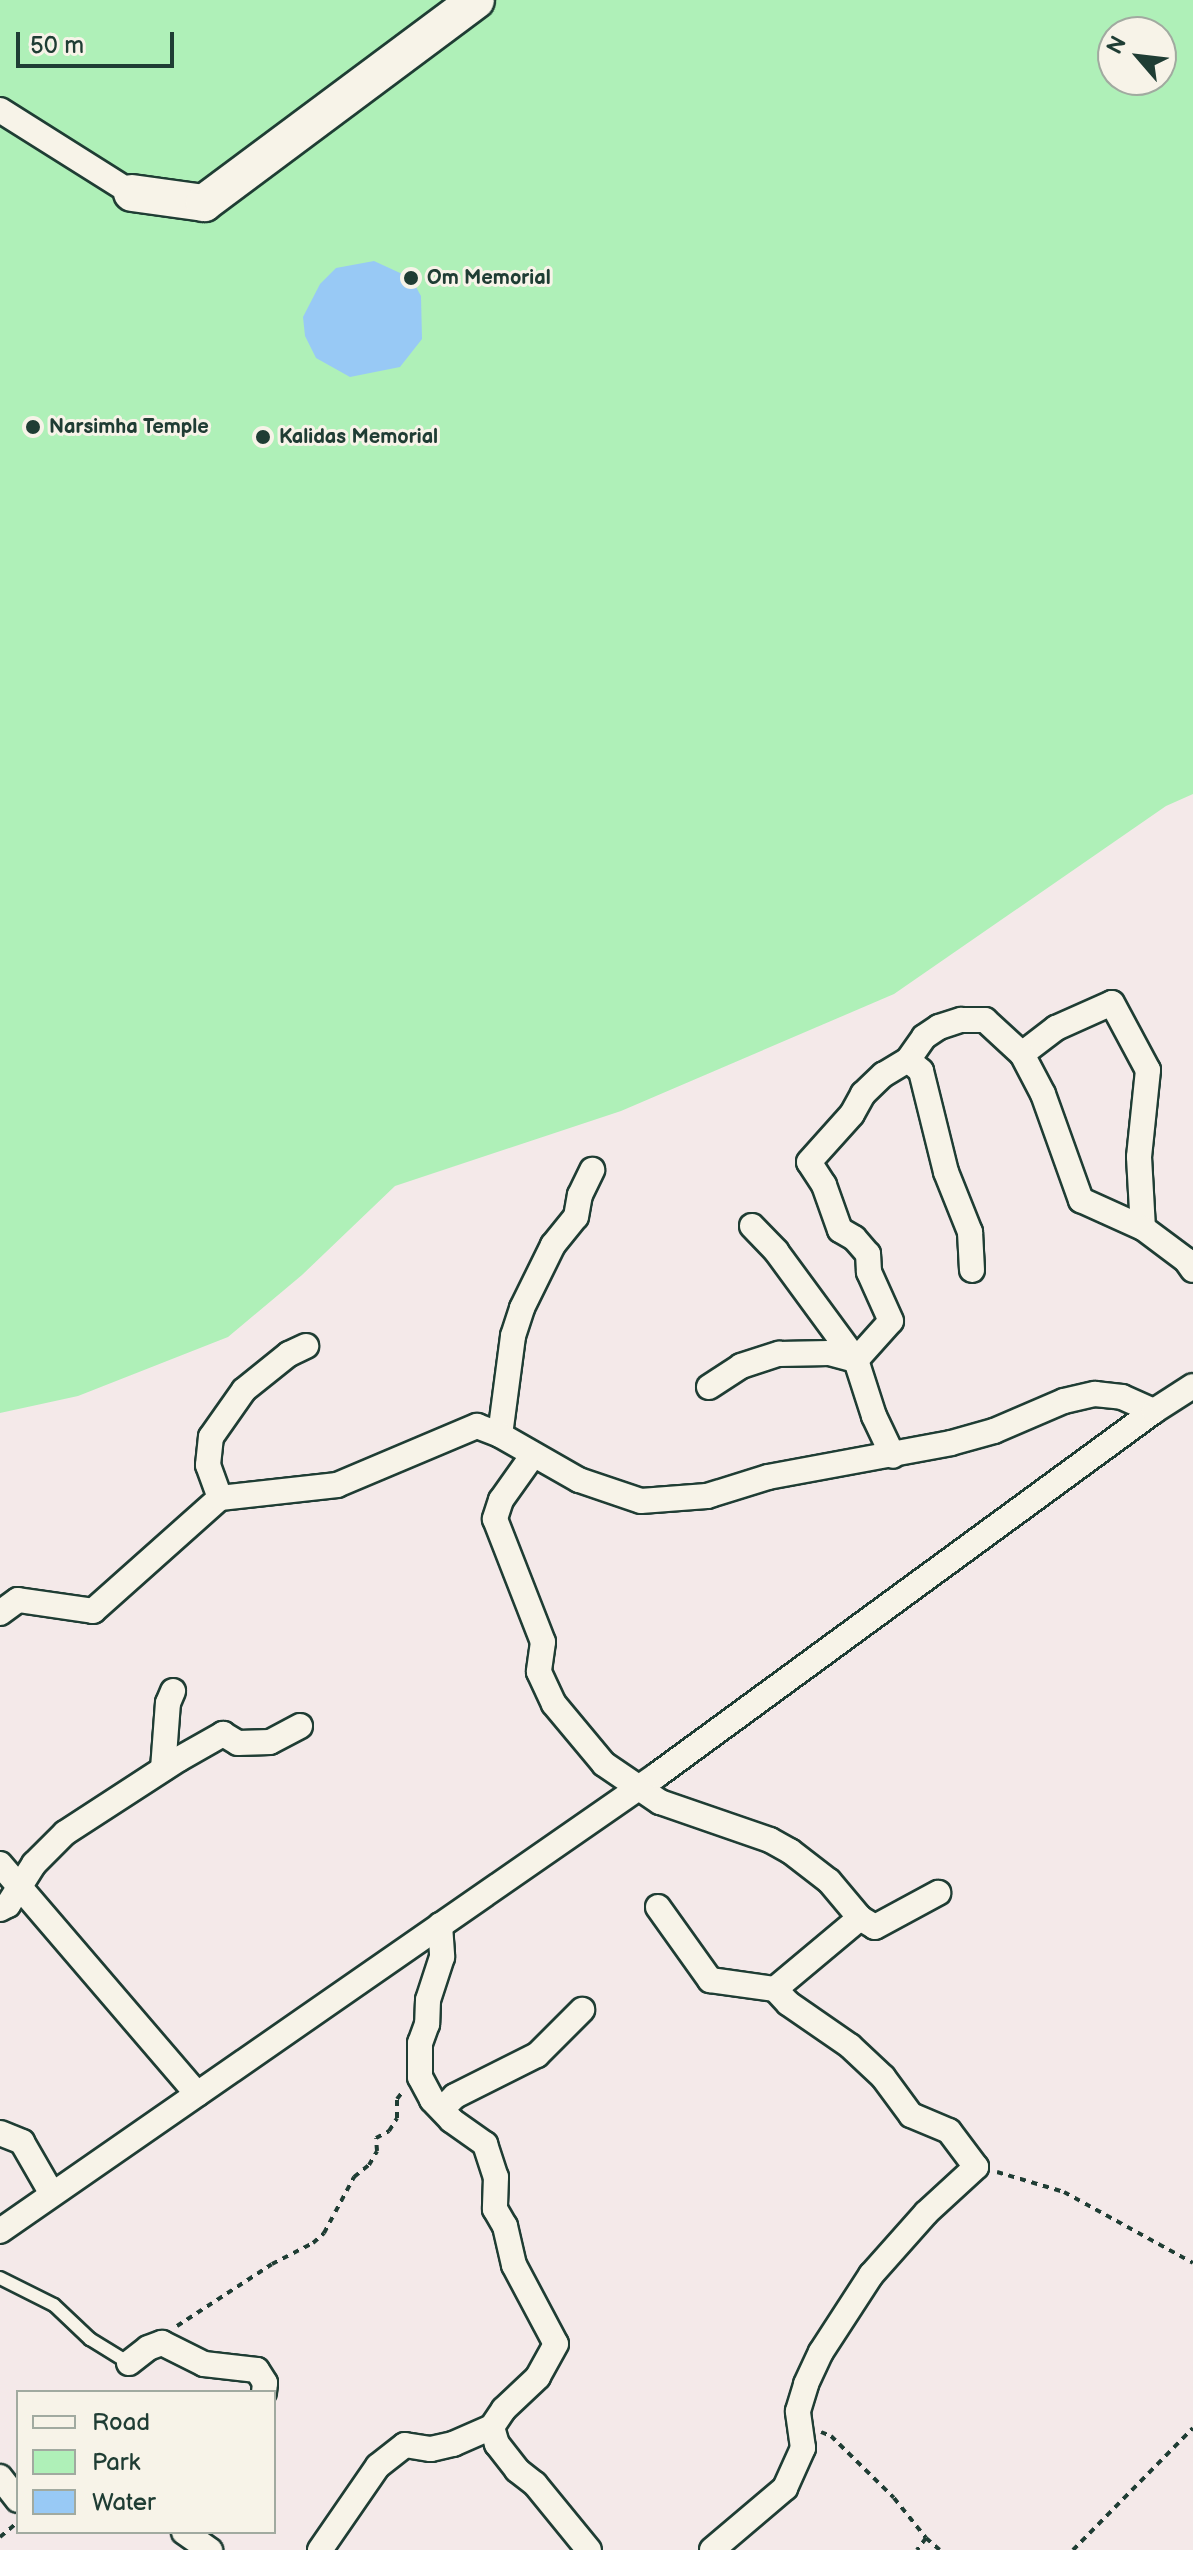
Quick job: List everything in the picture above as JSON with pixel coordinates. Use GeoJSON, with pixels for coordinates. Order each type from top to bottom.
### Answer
{"type":"FeatureCollection","features":[{"type":"Feature","properties":{"kind":"main road"},"geometry":{"type":"LineString","coordinates":[[132,193],[204,203],[476,0]]}},
{"type":"Feature","properties":{"kind":"street"},"geometry":{"type":"LineString","coordinates":[[0,110],[132,193]]}},
{"type":"Feature","properties":{"kind":"street"},"geometry":{"type":"LineString","coordinates":[[1022,1054],[1056,1028],[1112,1003],[1148,1070],[1139,1157],[1143,1228]]}},
{"type":"Feature","properties":{"kind":"street"},"geometry":{"type":"LineString","coordinates":[[856,1360],[891,1321],[869,1272],[868,1254],[854,1238],[840,1230],[824,1185],[809,1162],[852,1114],[863,1094],[883,1075],[908,1060],[924,1037],[939,1027],[961,1020],[985,1020],[1022,1054],[1043,1094],[1081,1200],[1143,1228],[1186,1260],[1193,1270]]}},
{"type":"Feature","properties":{"kind":"street"},"geometry":{"type":"LineString","coordinates":[[908,1060],[921,1071],[946,1172],[970,1232],[972,1270]]}},
{"type":"Feature","properties":{"kind":"street"},"geometry":{"type":"LineString","coordinates":[[500,1435],[513,1336],[522,1308],[553,1245],[576,1217],[580,1195],[592,1170]]}},
{"type":"Feature","properties":{"kind":"street"},"geometry":{"type":"LineString","coordinates":[[752,1226],[776,1251],[856,1360],[874,1416],[893,1456]]}},
{"type":"Feature","properties":{"kind":"street"},"geometry":{"type":"LineString","coordinates":[[220,1498],[208,1465],[211,1437],[244,1390],[289,1354],[306,1346]]}},
{"type":"Feature","properties":{"kind":"street"},"geometry":{"type":"LineString","coordinates":[[709,1387],[741,1366],[779,1354],[829,1353],[856,1360]]}},
{"type":"Feature","properties":{"kind":"street"},"geometry":{"type":"LineString","coordinates":[[0,2231],[639,1788],[1154,1411],[1193,1386]]}},
{"type":"Feature","properties":{"kind":"street"},"geometry":{"type":"LineString","coordinates":[[0,1613],[18,1600],[93,1611],[220,1498],[337,1485],[477,1426],[500,1435],[579,1480],[641,1501],[707,1496],[768,1477],[893,1456],[994,1431],[1064,1401],[1095,1394],[1122,1397],[1154,1411]]}},
{"type":"Feature","properties":{"kind":"street"},"geometry":{"type":"LineString","coordinates":[[533,1455],[501,1500],[495,1519],[543,1642],[539,1672],[554,1704],[604,1764],[639,1788],[694,1816],[770,1840],[790,1851],[829,1881],[860,1918],[875,1927],[938,1893]]}},
{"type":"Feature","properties":{"kind":"street"},"geometry":{"type":"LineString","coordinates":[[163,1769],[168,1703],[173,1691]]}},
{"type":"Feature","properties":{"kind":"street"},"geometry":{"type":"LineString","coordinates":[[0,1909],[8,1905],[34,1864],[65,1833],[163,1769],[223,1734],[238,1743],[270,1742],[300,1726]]}},
{"type":"Feature","properties":{"kind":"street"},"geometry":{"type":"LineString","coordinates":[[0,1864],[197,2094]]}},
{"type":"Feature","properties":{"kind":"street"},"geometry":{"type":"LineString","coordinates":[[658,1907],[710,1980],[775,1989],[788,2003],[850,2046],[883,2077],[911,2115],[929,2119],[949,2131],[976,2167],[926,2213],[871,2275],[821,2352],[798,2411],[803,2448],[785,2488],[712,2550]]}},
{"type":"Feature","properties":{"kind":"street"},"geometry":{"type":"LineString","coordinates":[[775,1989],[810,1958],[830,1947],[860,1918]]}},
{"type":"Feature","properties":{"kind":"street"},"geometry":{"type":"LineString","coordinates":[[320,2550],[378,2466],[405,2445],[442,2446],[492,2427],[504,2409],[538,2377],[556,2344],[514,2265],[505,2226],[495,2209],[496,2177],[485,2144],[466,2133],[432,2100],[420,2077],[428,2000],[442,1957],[440,1925]]}},
{"type":"Feature","properties":{"kind":"street"},"geometry":{"type":"LineString","coordinates":[[442,2109],[455,2096],[537,2055],[582,2010]]}},
{"type":"Feature","properties":{"kind":"street"},"geometry":{"type":"LineString","coordinates":[[0,2133],[22,2142],[52,2194]]}},
{"type":"Feature","properties":{"kind":"street"},"geometry":{"type":"LineString","coordinates":[[129,2363],[148,2348],[162,2343],[204,2364],[257,2370],[265,2383],[264,2390]]}},
{"type":"Feature","properties":{"kind":"street"},"geometry":{"type":"LineString","coordinates":[[492,2427],[497,2444],[517,2470],[535,2484],[589,2550]]}},
{"type":"Feature","properties":{"kind":"street"},"geometry":{"type":"LineString","coordinates":[[0,2477],[16,2497]]}},
{"type":"Feature","properties":{"kind":"street"},"geometry":{"type":"LineString","coordinates":[[187,2534],[210,2550]]}},
{"type":"Feature","properties":{"kind":"lane"},"geometry":{"type":"LineString","coordinates":[[0,2278],[54,2305],[90,2339],[129,2363]]}},
{"type":"Feature","properties":{"kind":"path"},"geometry":{"type":"LineString","coordinates":[[162,2343],[184,2319],[272,2264],[301,2250],[324,2233],[354,2177],[369,2165],[377,2151],[376,2138],[389,2131],[397,2118],[397,2099],[420,2077]]}},
{"type":"Feature","properties":{"kind":"path"},"geometry":{"type":"LineString","coordinates":[[976,2167],[1064,2192],[1193,2263]]}},
{"type":"Feature","properties":{"kind":"path"},"geometry":{"type":"LineString","coordinates":[[800,2424],[831,2436],[894,2498],[926,2538],[940,2550]]}},
{"type":"Feature","properties":{"kind":"path"},"geometry":{"type":"LineString","coordinates":[[1073,2550],[1193,2428]]}},
{"type":"Feature","properties":{"kind":"path"},"geometry":{"type":"LineString","coordinates":[[0,2537],[16,2524]]}},
{"type":"Feature","properties":{"kind":"path"},"geometry":{"type":"LineString","coordinates":[[917,2550],[926,2538]]}},
{"type":"Feature","properties":{"kind":"green space"},"geometry":{"type":"Polygon","coordinates":[[[0,0],[1193,0],[1193,794],[1166,806],[894,994],[621,1111],[395,1186],[302,1275],[228,1337],[78,1396],[0,1413],[0,0]]]}},
{"type":"Feature","properties":{"kind":"water"},"geometry":{"type":"Polygon","coordinates":[[[374,261],[411,278],[421,296],[422,339],[400,367],[350,377],[316,358],[305,336],[303,317],[320,284],[336,268],[374,261]]]}},
{"type":"Feature","properties":{"kind":"place","name":"Om Memorial"},"geometry":{"type":"Point","coordinates":[411,278]}},
{"type":"Feature","properties":{"kind":"place","name":"Narsimha Temple"},"geometry":{"type":"Point","coordinates":[33,427]}},
{"type":"Feature","properties":{"kind":"place","name":"Kalidas Memorial"},"geometry":{"type":"Point","coordinates":[263,437]}}]}
